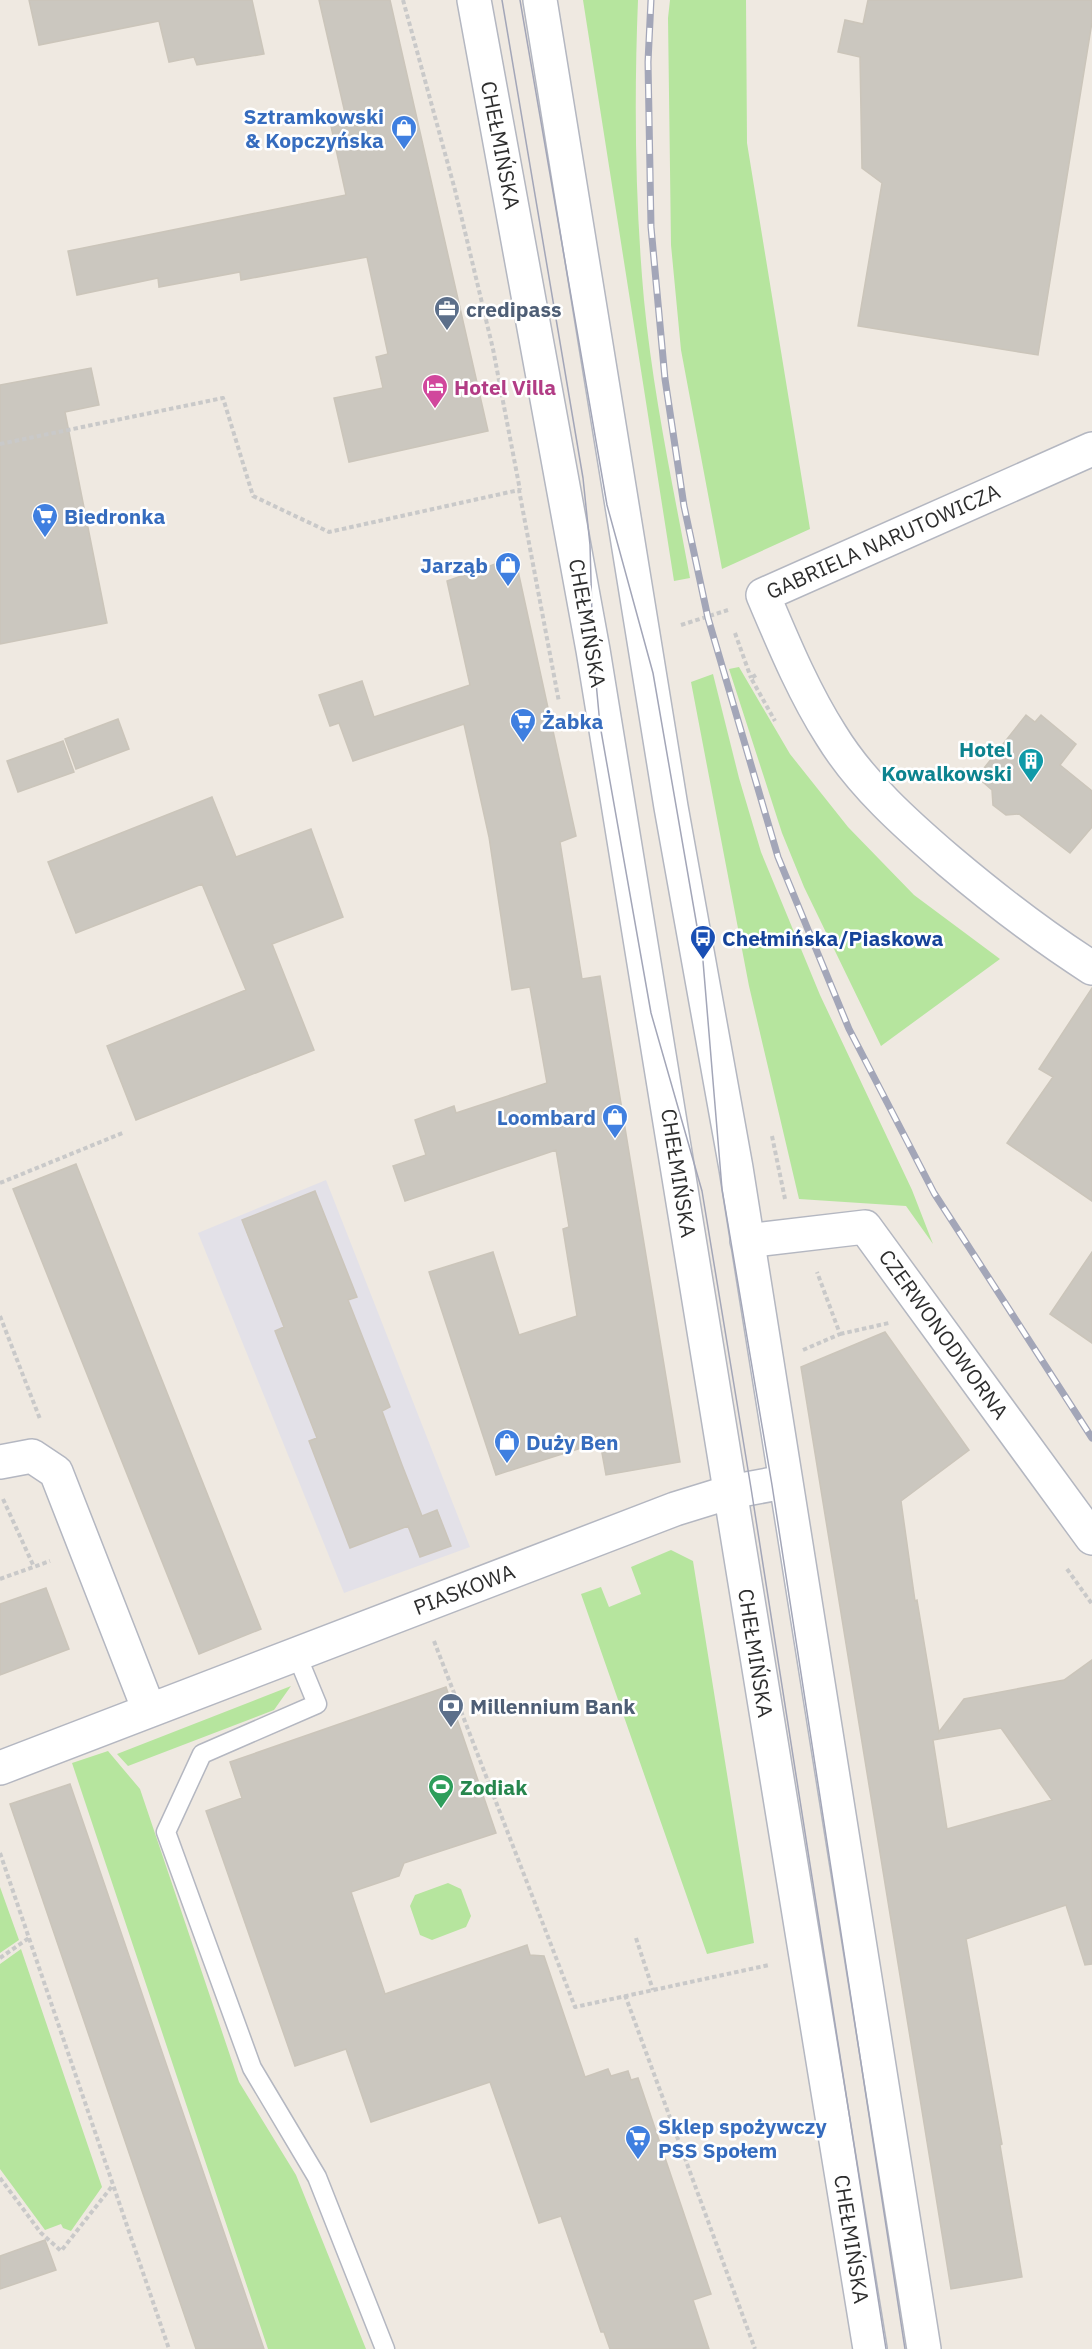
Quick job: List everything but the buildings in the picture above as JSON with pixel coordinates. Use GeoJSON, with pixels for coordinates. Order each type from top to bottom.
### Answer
{"type":"FeatureCollection","features":[{"type":"Feature","properties":{"kind":"main road","name":"CHEŁMIŃSKA"},"geometry":{"type":"LineString","coordinates":[[474,0],[587,615],[870,2349]]}},
{"type":"Feature","properties":{"kind":"main road"},"geometry":{"type":"LineString","coordinates":[[540,0],[671,807],[747,1241],[924,2349]]}},
{"type":"Feature","properties":{"kind":"main road","name":"GABRIELA NARUTOWICZA"},"geometry":{"type":"LineString","coordinates":[[763,595],[1092,449]]}},
{"type":"Feature","properties":{"kind":"main road"},"geometry":{"type":"LineString","coordinates":[[763,595],[791,659],[831,735],[858,772],[901,820],[987,892],[1092,968]]}},
{"type":"Feature","properties":{"kind":"main road","name":"CZERWONODWORNA"},"geometry":{"type":"LineString","coordinates":[[747,1241],[865,1227],[1092,1538]]}},
{"type":"Feature","properties":{"kind":"main road"},"geometry":{"type":"LineString","coordinates":[[0,1462],[32,1456],[56,1472],[149,1710]]}},
{"type":"Feature","properties":{"kind":"main road","name":"PIASKOWA"},"geometry":{"type":"LineString","coordinates":[[0,1768],[675,1509],[730,1492],[784,1482]]}},
{"type":"Feature","properties":{"kind":"lane"},"geometry":{"type":"LineString","coordinates":[[296,1653],[317,1704],[202,1754],[166,1832],[252,2068],[318,2177],[385,2349]]}},
{"type":"Feature","properties":{"kind":"path"},"geometry":{"type":"LineString","coordinates":[[0,444],[223,398],[253,496],[329,532],[519,490]]}},
{"type":"Feature","properties":{"kind":"path","name":"GABRIELA NARUTOWICZA"},"geometry":{"type":"LineString","coordinates":[[672,628],[708,618],[763,595]]}},
{"type":"Feature","properties":{"kind":"path"},"geometry":{"type":"LineString","coordinates":[[0,1183],[125,1132]]}},
{"type":"Feature","properties":{"kind":"path"},"geometry":{"type":"LineString","coordinates":[[0,1316],[44,1430],[32,1456]]}},
{"type":"Feature","properties":{"kind":"path"},"geometry":{"type":"LineString","coordinates":[[0,1492],[34,1567]]}},
{"type":"Feature","properties":{"kind":"path"},"geometry":{"type":"LineString","coordinates":[[0,1579],[52,1560],[57,1570]]}},
{"type":"Feature","properties":{"kind":"path"},"geometry":{"type":"LineString","coordinates":[[420,1606],[575,2007],[772,1964]]}},
{"type":"Feature","properties":{"kind":"path"},"geometry":{"type":"LineString","coordinates":[[0,1853],[169,2349]]}},
{"type":"Feature","properties":{"kind":"path"},"geometry":{"type":"LineString","coordinates":[[0,1958],[29,1938]]}},
{"type":"Feature","properties":{"kind":"path"},"geometry":{"type":"LineString","coordinates":[[636,1938],[653,1990]]}},
{"type":"Feature","properties":{"kind":"path"},"geometry":{"type":"LineString","coordinates":[[625,1995],[755,2349]]}},
{"type":"Feature","properties":{"kind":"path"},"geometry":{"type":"LineString","coordinates":[[0,2178],[41,2233],[61,2251],[113,2185]]}},
{"type":"Feature","properties":{"kind":"shaded area"},"geometry":{"type":"Polygon","coordinates":[[[326,1180],[470,1547],[344,1593],[198,1233],[326,1180]]]}},
{"type":"Feature","properties":{"kind":"green space"},"geometry":{"type":"Polygon","coordinates":[[[583,0],[638,0],[636,150],[644,300],[658,405],[690,578],[674,581],[583,0]]]}},
{"type":"Feature","properties":{"kind":"green space"},"geometry":{"type":"Polygon","coordinates":[[[670,0],[746,0],[747,143],[810,529],[722,569],[681,350],[671,245],[668,18],[670,0]]]}},
{"type":"Feature","properties":{"kind":"green space"},"geometry":{"type":"Polygon","coordinates":[[[739,667],[790,754],[848,827],[914,895],[1000,959],[881,1046],[804,887],[782,833],[729,669],[739,667]]]}},
{"type":"Feature","properties":{"kind":"green space"},"geometry":{"type":"Polygon","coordinates":[[[713,674],[739,778],[761,852],[820,995],[912,1190],[933,1244],[906,1206],[799,1199],[749,986],[691,682],[713,674]]]}},
{"type":"Feature","properties":{"kind":"green space"},"geometry":{"type":"Polygon","coordinates":[[[671,1550],[693,1561],[754,1943],[707,1954],[581,1594],[601,1587],[609,1607],[641,1594],[631,1567],[671,1550]]]}},
{"type":"Feature","properties":{"kind":"green space"},"geometry":{"type":"Polygon","coordinates":[[[291,1686],[274,1710],[128,1766],[117,1754],[291,1686]]]}},
{"type":"Feature","properties":{"kind":"green space"},"geometry":{"type":"Polygon","coordinates":[[[108,1751],[140,1789],[239,2082],[296,2175],[366,2349],[268,2349],[72,1763],[108,1751]]]}},
{"type":"Feature","properties":{"kind":"green space"},"geometry":{"type":"Polygon","coordinates":[[[448,1883],[461,1889],[471,1916],[466,1927],[432,1940],[420,1935],[410,1906],[415,1895],[448,1883]]]}},
{"type":"Feature","properties":{"kind":"green space"},"geometry":{"type":"Polygon","coordinates":[[[0,1887],[19,1940],[0,1953],[0,1887]]]}},
{"type":"Feature","properties":{"kind":"green space"},"geometry":{"type":"Polygon","coordinates":[[[21,1949],[102,2187],[71,2231],[63,2228],[61,2224],[45,2230],[0,2169],[0,1964],[21,1949]]]}},
{"type":"Feature","properties":{"kind":"tram line"},"geometry":{"type":"LineString","coordinates":[[502,0],[583,478],[590,545],[593,650],[600,725],[651,1013],[702,1191],[886,2349]]}},
{"type":"Feature","properties":{"kind":"tram line"},"geometry":{"type":"LineString","coordinates":[[520,0],[607,505],[653,673],[703,961],[722,1189],[772,1485],[905,2349]]}},
{"type":"Feature","properties":{"kind":"railway"},"geometry":{"type":"LineString","coordinates":[[651,0],[648,62],[651,227],[665,379],[684,506],[708,618],[778,857],[849,1029],[934,1193],[1092,1438]]}},
{"type":"Feature","properties":{"kind":"place","name":"Sztramkowski & Kopczyńska"},"geometry":{"type":"Point","coordinates":[404,151]}},
{"type":"Feature","properties":{"kind":"place","name":"credipass"},"geometry":{"type":"Point","coordinates":[447,332]}},
{"type":"Feature","properties":{"kind":"place","name":"Hotel Villa"},"geometry":{"type":"Point","coordinates":[435,410]}},
{"type":"Feature","properties":{"kind":"place","name":"Biedronka"},"geometry":{"type":"Point","coordinates":[45,539]}},
{"type":"Feature","properties":{"kind":"place","name":"Jarząb"},"geometry":{"type":"Point","coordinates":[508,588]}},
{"type":"Feature","properties":{"kind":"place","name":"Żabka"},"geometry":{"type":"Point","coordinates":[523,744]}},
{"type":"Feature","properties":{"kind":"place","name":"Hotel Kowalkowski"},"geometry":{"type":"Point","coordinates":[1031,784]}},
{"type":"Feature","properties":{"kind":"place","name":"Chełmińska/Piaskowa"},"geometry":{"type":"Point","coordinates":[703,961]}},
{"type":"Feature","properties":{"kind":"place","name":"Loombard"},"geometry":{"type":"Point","coordinates":[615,1140]}},
{"type":"Feature","properties":{"kind":"place","name":"Duży Ben"},"geometry":{"type":"Point","coordinates":[507,1465]}},
{"type":"Feature","properties":{"kind":"place","name":"Millennium Bank"},"geometry":{"type":"Point","coordinates":[451,1729]}},
{"type":"Feature","properties":{"kind":"place","name":"Zodiak"},"geometry":{"type":"Point","coordinates":[441,1810]}},
{"type":"Feature","properties":{"kind":"place","name":"Sklep spożywczy PSS Społem"},"geometry":{"type":"Point","coordinates":[638,2161]}}]}
